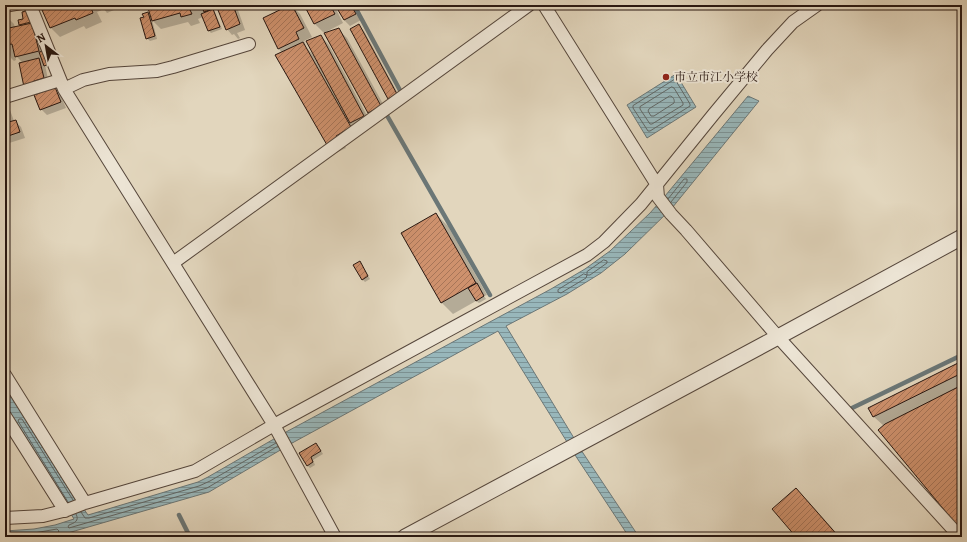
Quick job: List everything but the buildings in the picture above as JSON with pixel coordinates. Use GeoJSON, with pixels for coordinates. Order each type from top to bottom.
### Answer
{"type":"FeatureCollection","features":[{"type":"Feature","properties":{"kind":"street"},"geometry":{"type":"LineString","coordinates":[[28,5],[62,85],[276,429],[335,537]]}},
{"type":"Feature","properties":{"kind":"street"},"geometry":{"type":"LineString","coordinates":[[173,263],[529,5]]}},
{"type":"Feature","properties":{"kind":"street"},"geometry":{"type":"LineString","coordinates":[[544,5],[657,185],[658,197],[670,214],[686,230],[778,337],[960,537]]}},
{"type":"Feature","properties":{"kind":"street"},"geometry":{"type":"LineString","coordinates":[[5,518],[43,516],[195,471],[276,429],[588,255],[604,242],[641,204],[717,109],[767,50],[793,22],[817,5]]}},
{"type":"Feature","properties":{"kind":"street"},"geometry":{"type":"LineString","coordinates":[[5,97],[109,74],[157,71],[249,44]]}},
{"type":"Feature","properties":{"kind":"street"},"geometry":{"type":"LineString","coordinates":[[405,537],[962,237]]}},
{"type":"Feature","properties":{"kind":"street"},"geometry":{"type":"LineString","coordinates":[[5,376],[84,504]]}},
{"type":"Feature","properties":{"kind":"street"},"geometry":{"type":"LineString","coordinates":[[5,416],[66,510]]}},
{"type":"Feature","properties":{"kind":"lane"},"geometry":{"type":"LineString","coordinates":[[5,9],[28,5]]}},
{"type":"Feature","properties":{"kind":"water"},"geometry":{"type":"Polygon","coordinates":[[[676,74],[696,107],[647,138],[627,105],[676,74]]]}},
{"type":"Feature","properties":{"kind":"water"},"geometry":{"type":"Polygon","coordinates":[[[748,96],[759,101],[672,208],[625,254],[601,273],[567,294],[506,326],[583,453],[639,537],[629,537],[577,458],[498,331],[294,442],[209,492],[54,537],[5,537],[5,531],[34,529],[55,525],[74,519],[5,408],[5,385],[88,515],[198,482],[286,432],[551,289],[585,269],[610,251],[650,213],[748,96]]]}},
{"type":"Feature","properties":{"kind":"waterway"},"geometry":{"type":"LineString","coordinates":[[354,5],[402,94]]}},
{"type":"Feature","properties":{"kind":"waterway"},"geometry":{"type":"LineString","coordinates":[[387,111],[385,112],[490,295]]}},
{"type":"Feature","properties":{"kind":"waterway"},"geometry":{"type":"LineString","coordinates":[[850,409],[962,355]]}},
{"type":"Feature","properties":{"kind":"waterway"},"geometry":{"type":"LineString","coordinates":[[179,515],[190,537]]}},
{"type":"Feature","properties":{"kind":"place","name":"市立市江小学校"},"geometry":{"type":"Point","coordinates":[666,77]}}]}
